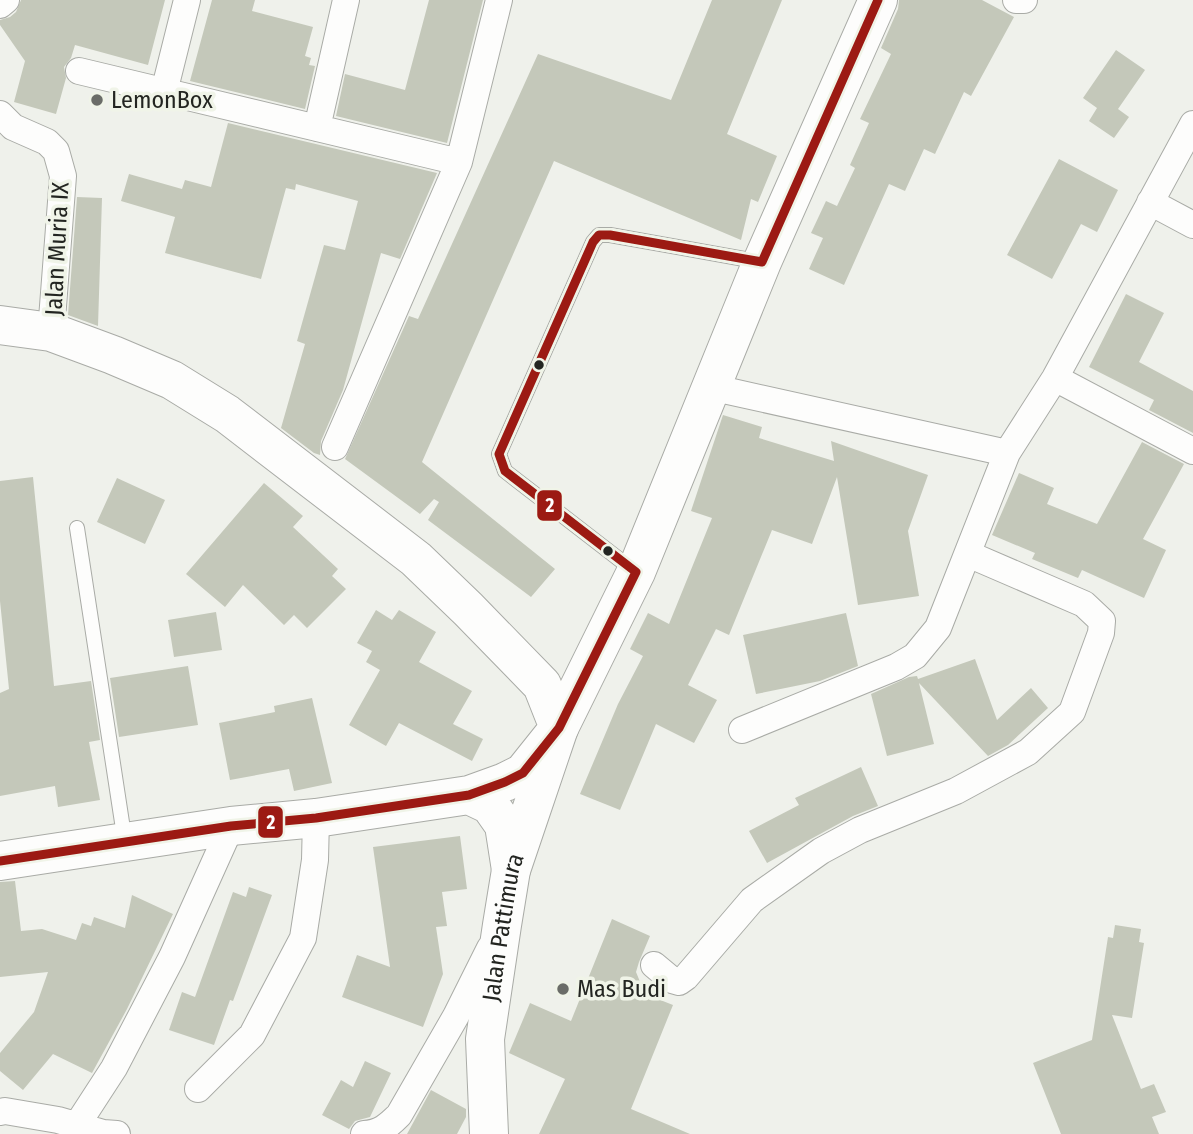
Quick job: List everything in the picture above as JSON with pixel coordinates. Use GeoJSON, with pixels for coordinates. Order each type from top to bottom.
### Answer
{"type":"FeatureCollection","features":[{"type":"Feature","properties":{"kind":"main road"},"geometry":{"type":"LineString","coordinates":[[0,861],[231,825],[316,818],[470,795],[523,773],[559,728],[636,572],[762,262],[878,0]]}},
{"type":"Feature","properties":{"kind":"main road"},"geometry":{"type":"LineString","coordinates":[[0,325],[51,332],[113,355],[172,380],[227,414],[405,551],[468,609],[542,685],[559,728]]}},
{"type":"Feature","properties":{"kind":"main road","name":"Jalan Pattimura"},"geometry":{"type":"LineString","coordinates":[[489,1134],[485,1039],[511,870],[559,728]]}},
{"type":"Feature","properties":{"kind":"main road"},"geometry":{"type":"LineString","coordinates":[[470,795],[490,805],[504,825],[511,870]]}},
{"type":"Feature","properties":{"kind":"street"},"geometry":{"type":"LineString","coordinates":[[0,5],[6,0]]}},
{"type":"Feature","properties":{"kind":"street"},"geometry":{"type":"LineString","coordinates":[[164,92],[187,0]]}},
{"type":"Feature","properties":{"kind":"street"},"geometry":{"type":"LineString","coordinates":[[317,128],[346,0]]}},
{"type":"Feature","properties":{"kind":"street"},"geometry":{"type":"LineString","coordinates":[[335,447],[459,162],[499,0]]}},
{"type":"Feature","properties":{"kind":"street"},"geometry":{"type":"LineString","coordinates":[[1016,0],[1024,0]]}},
{"type":"Feature","properties":{"kind":"street"},"geometry":{"type":"LineString","coordinates":[[79,71],[459,162]]}},
{"type":"Feature","properties":{"kind":"street","name":"Jalan Muria IX"},"geometry":{"type":"LineString","coordinates":[[0,114],[13,127],[47,142],[55,151],[63,176],[51,332]]}},
{"type":"Feature","properties":{"kind":"street"},"geometry":{"type":"LineString","coordinates":[[742,730],[896,667],[915,656],[938,628],[1007,453],[1055,378],[1193,124]]}},
{"type":"Feature","properties":{"kind":"street"},"geometry":{"type":"LineString","coordinates":[[1150,202],[1193,225]]}},
{"type":"Feature","properties":{"kind":"street"},"geometry":{"type":"LineString","coordinates":[[1055,378],[1193,450]]}},
{"type":"Feature","properties":{"kind":"street"},"geometry":{"type":"LineString","coordinates":[[710,387],[1007,453]]}},
{"type":"Feature","properties":{"kind":"street"},"geometry":{"type":"LineString","coordinates":[[654,965],[672,980],[679,982],[687,977],[752,900],[821,851],[860,830],[957,791],[1028,752],[1072,712],[1101,632],[1102,621],[1084,604],[968,554]]}},
{"type":"Feature","properties":{"kind":"street"},"geometry":{"type":"LineString","coordinates":[[198,1089],[252,1035],[303,939],[315,860],[316,818]]}},
{"type":"Feature","properties":{"kind":"street"},"geometry":{"type":"LineString","coordinates":[[77,1125],[114,1068],[172,957],[231,825]]}},
{"type":"Feature","properties":{"kind":"street"},"geometry":{"type":"LineString","coordinates":[[364,1134],[376,1133],[400,1115],[456,1016],[502,925]]}},
{"type":"Feature","properties":{"kind":"street"},"geometry":{"type":"LineString","coordinates":[[0,1112],[77,1125],[108,1134]]}},
{"type":"Feature","properties":{"kind":"lane"},"geometry":{"type":"LineString","coordinates":[[636,572],[505,471],[499,454],[593,242],[599,235],[762,262]]}},
{"type":"Feature","properties":{"kind":"lane"},"geometry":{"type":"LineString","coordinates":[[77,528],[125,843]]}},
{"type":"Feature","properties":{"kind":"building"},"geometry":{"type":"Polygon","coordinates":[[[21,0],[165,0],[148,65],[75,45],[71,58],[64,67],[66,78],[56,114],[14,102],[25,61],[0,25],[0,20],[16,12],[21,0]]]}},
{"type":"Feature","properties":{"kind":"building"},"geometry":{"type":"Polygon","coordinates":[[[212,0],[255,0],[252,11],[313,27],[305,56],[311,58],[309,65],[315,66],[305,109],[190,81],[212,0]]]}},
{"type":"Feature","properties":{"kind":"building"},"geometry":{"type":"Polygon","coordinates":[[[429,0],[483,0],[447,143],[336,116],[345,74],[405,90],[429,0]]]}},
{"type":"Feature","properties":{"kind":"building"},"geometry":{"type":"Polygon","coordinates":[[[712,0],[782,0],[727,134],[777,156],[758,202],[751,199],[741,240],[554,161],[422,462],[555,569],[531,597],[428,520],[439,502],[434,499],[420,514],[345,459],[409,316],[418,319],[538,54],[671,100],[712,0]]]}},
{"type":"Feature","properties":{"kind":"building"},"geometry":{"type":"Polygon","coordinates":[[[899,0],[982,0],[1014,17],[971,96],[964,92],[935,154],[924,149],[905,191],[889,184],[844,285],[809,269],[823,238],[811,233],[826,201],[837,206],[855,168],[850,165],[869,123],[860,119],[891,54],[881,48],[898,9],[899,0]]]}},
{"type":"Feature","properties":{"kind":"building"},"geometry":{"type":"Polygon","coordinates":[[[1116,50],[1145,70],[1118,109],[1129,117],[1114,138],[1089,121],[1097,108],[1083,98],[1116,50]]]}},
{"type":"Feature","properties":{"kind":"building"},"geometry":{"type":"Polygon","coordinates":[[[228,123],[437,173],[400,259],[381,253],[343,390],[321,441],[320,455],[281,428],[305,344],[297,341],[324,245],[345,250],[358,201],[296,184],[295,190],[286,188],[261,279],[165,253],[175,217],[121,201],[129,174],[182,189],[185,180],[211,187],[228,123]]]}},
{"type":"Feature","properties":{"kind":"building"},"geometry":{"type":"Polygon","coordinates":[[[1059,159],[1118,190],[1097,232],[1081,224],[1052,279],[1007,255],[1059,159]]]}},
{"type":"Feature","properties":{"kind":"building"},"geometry":{"type":"Polygon","coordinates":[[[77,197],[102,198],[98,326],[68,315],[77,197]]]}},
{"type":"Feature","properties":{"kind":"building"},"geometry":{"type":"Polygon","coordinates":[[[1126,294],[1164,313],[1139,362],[1193,391],[1193,433],[1149,410],[1154,400],[1089,367],[1126,294]]]}},
{"type":"Feature","properties":{"kind":"building"},"geometry":{"type":"Polygon","coordinates":[[[723,415],[762,427],[759,438],[834,461],[831,441],[928,475],[908,531],[919,596],[858,605],[837,477],[812,544],[772,530],[729,635],[716,629],[688,685],[717,700],[694,743],[656,724],[620,810],[580,794],[618,704],[643,656],[630,649],[648,613],[669,624],[712,518],[691,511],[723,415]]]}},
{"type":"Feature","properties":{"kind":"building"},"geometry":{"type":"Polygon","coordinates":[[[1142,442],[1184,464],[1143,539],[1166,550],[1144,598],[1082,570],[1078,578],[1032,559],[1035,553],[992,535],[1019,473],[1054,488],[1047,504],[1097,524],[1142,442]]]}},
{"type":"Feature","properties":{"kind":"building"},"geometry":{"type":"Polygon","coordinates":[[[33,477],[54,686],[91,681],[100,740],[89,742],[100,800],[58,807],[55,786],[0,796],[0,693],[9,689],[0,601],[0,481],[33,477]]]}},
{"type":"Feature","properties":{"kind":"building"},"geometry":{"type":"Polygon","coordinates":[[[117,478],[165,500],[145,544],[97,522],[117,478]]]}},
{"type":"Feature","properties":{"kind":"building"},"geometry":{"type":"Polygon","coordinates":[[[264,483],[303,516],[293,527],[338,569],[332,576],[346,589],[307,628],[294,615],[284,625],[243,585],[225,607],[186,574],[264,483]]]}},
{"type":"Feature","properties":{"kind":"building"},"geometry":{"type":"Polygon","coordinates":[[[376,610],[392,620],[399,610],[436,632],[419,662],[472,691],[453,724],[483,739],[472,761],[399,723],[386,746],[349,725],[380,670],[366,662],[372,651],[357,643],[376,610]]]}},
{"type":"Feature","properties":{"kind":"building"},"geometry":{"type":"Polygon","coordinates":[[[216,612],[222,650],[174,657],[168,620],[216,612]]]}},
{"type":"Feature","properties":{"kind":"building"},"geometry":{"type":"Polygon","coordinates":[[[846,613],[858,666],[820,681],[756,694],[743,635],[846,613]]]}},
{"type":"Feature","properties":{"kind":"building"},"geometry":{"type":"Polygon","coordinates":[[[975,659],[997,720],[1031,688],[1048,708],[1008,745],[988,756],[919,683],[934,744],[887,756],[871,694],[909,677],[917,676],[918,679],[975,659]]]}},
{"type":"Feature","properties":{"kind":"building"},"geometry":{"type":"Polygon","coordinates":[[[188,666],[198,725],[119,737],[110,678],[188,666]]]}},
{"type":"Feature","properties":{"kind":"building"},"geometry":{"type":"Polygon","coordinates":[[[312,698],[332,783],[294,791],[289,769],[230,780],[219,723],[275,712],[274,706],[312,698]]]}},
{"type":"Feature","properties":{"kind":"building"},"geometry":{"type":"Polygon","coordinates":[[[861,767],[878,806],[853,816],[767,863],[749,831],[799,805],[795,798],[861,767]]]}},
{"type":"Feature","properties":{"kind":"building"},"geometry":{"type":"Polygon","coordinates":[[[460,836],[467,889],[442,892],[447,926],[436,927],[443,974],[423,1027],[342,997],[357,955],[390,967],[373,847],[460,836]]]}},
{"type":"Feature","properties":{"kind":"building"},"geometry":{"type":"Polygon","coordinates":[[[15,881],[21,931],[42,929],[76,940],[82,923],[91,926],[94,917],[125,928],[132,895],[173,914],[127,1009],[92,1073],[53,1054],[23,1090],[0,1071],[0,1053],[34,1012],[48,972],[0,977],[0,882],[15,881]]]}},
{"type":"Feature","properties":{"kind":"building"},"geometry":{"type":"Polygon","coordinates":[[[249,887],[272,895],[214,1045],[169,1030],[182,992],[195,997],[233,892],[246,897],[249,887]]]}},
{"type":"Feature","properties":{"kind":"building"},"geometry":{"type":"Polygon","coordinates":[[[612,919],[650,936],[636,972],[645,994],[673,1005],[631,1109],[690,1134],[539,1134],[565,1079],[509,1053],[530,1003],[571,1021],[612,919]]]}},
{"type":"Feature","properties":{"kind":"building"},"geometry":{"type":"Polygon","coordinates":[[[1115,925],[1141,929],[1139,942],[1144,943],[1132,1018],[1112,1015],[1141,1089],[1154,1084],[1166,1112],[1152,1117],[1159,1134],[1061,1134],[1033,1063],[1092,1040],[1108,937],[1113,938],[1115,925]]]}},
{"type":"Feature","properties":{"kind":"building"},"geometry":{"type":"Polygon","coordinates":[[[365,1061],[391,1073],[370,1117],[355,1121],[349,1129],[322,1115],[341,1080],[353,1087],[365,1061]]]}},
{"type":"Feature","properties":{"kind":"building"},"geometry":{"type":"Polygon","coordinates":[[[431,1090],[466,1109],[466,1117],[457,1134],[407,1134],[431,1090]]]}},
{"type":"Feature","properties":{"kind":"transit line","name":"2"},"geometry":{"type":"LineString","coordinates":[[0,861],[231,826],[316,818],[469,795],[523,773],[559,728],[636,572],[505,471],[499,454],[593,242],[599,235],[610,235],[762,262],[878,0]]}},
{"type":"Feature","properties":{"kind":"place","name":"LemonBox"},"geometry":{"type":"Point","coordinates":[97,100]}},
{"type":"Feature","properties":{"kind":"place","name":"Mas Budi"},"geometry":{"type":"Point","coordinates":[563,989]}}]}
